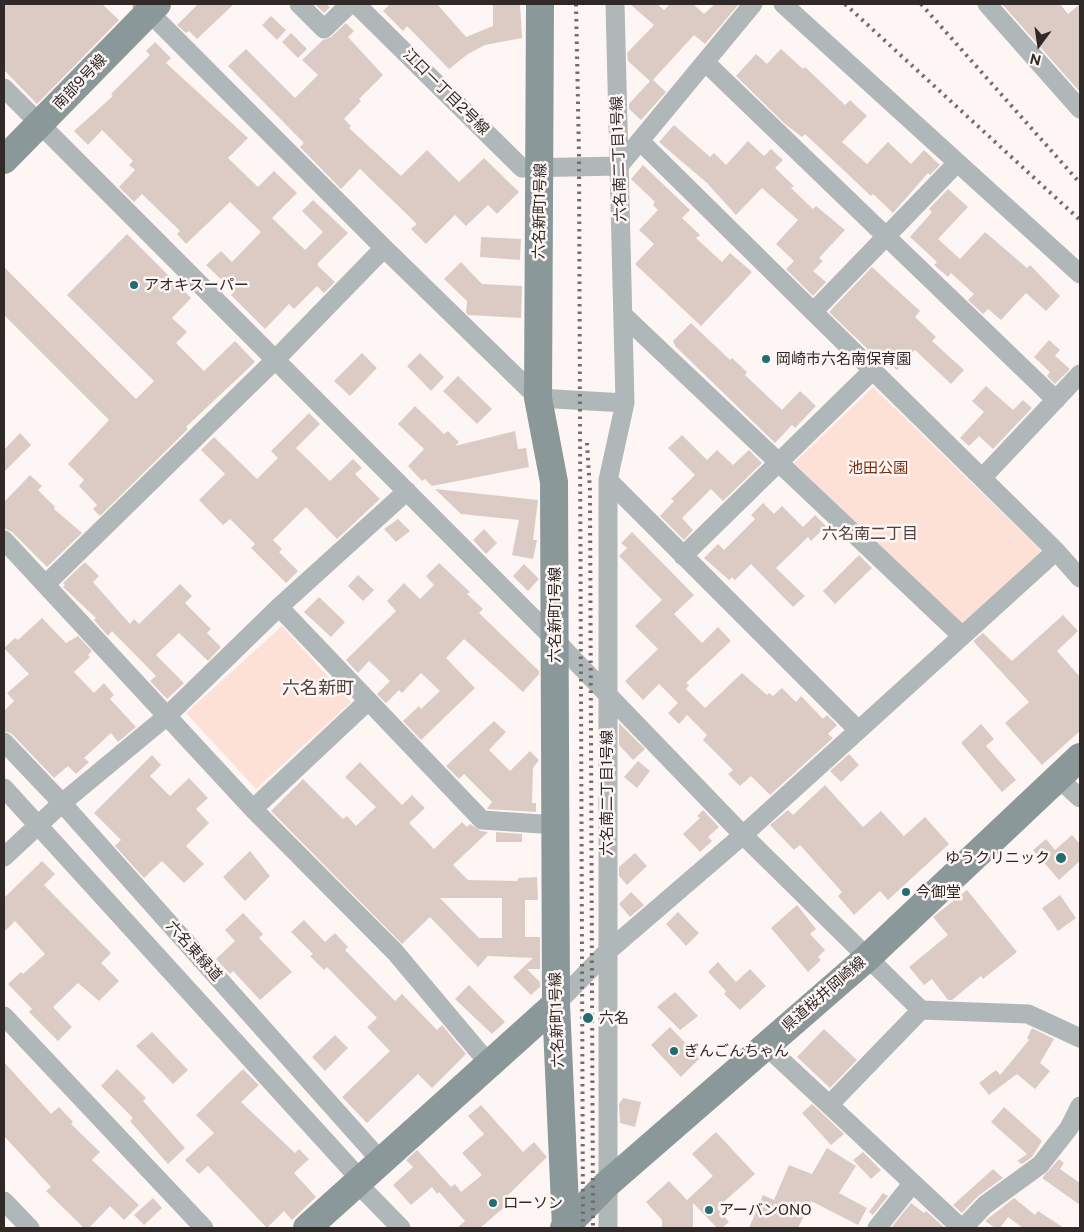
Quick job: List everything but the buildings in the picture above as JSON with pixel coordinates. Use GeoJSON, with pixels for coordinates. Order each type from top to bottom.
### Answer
{"type":"FeatureCollection","features":[{"type":"Feature","properties":{"kind":"street"},"geometry":{"type":"LineString","coordinates":[[299,4],[324,29],[350,4]]}},
{"type":"Feature","properties":{"kind":"street","name":"江口一丁目2号線"},"geometry":{"type":"LineString","coordinates":[[356,4],[522,168],[619,166]]}},
{"type":"Feature","properties":{"kind":"street","name":"六名新町1号線"},"geometry":{"type":"LineString","coordinates":[[540,4],[541,167],[538,398],[554,482],[556,1004],[565,1228]]}},
{"type":"Feature","properties":{"kind":"street","name":"六名南二丁目1号線"},"geometry":{"type":"LineString","coordinates":[[608,1228],[608,480],[625,403],[615,4]]}},
{"type":"Feature","properties":{"kind":"street"},"geometry":{"type":"LineString","coordinates":[[619,166],[753,4]]}},
{"type":"Feature","properties":{"kind":"street"},"geometry":{"type":"LineString","coordinates":[[783,4],[1080,274]]}},
{"type":"Feature","properties":{"kind":"street"},"geometry":{"type":"LineString","coordinates":[[987,4],[1080,109]]}},
{"type":"Feature","properties":{"kind":"street"},"geometry":{"type":"LineString","coordinates":[[149,6],[384,248],[538,398],[625,403]]}},
{"type":"Feature","properties":{"kind":"street","name":"南部9号線"},"geometry":{"type":"LineString","coordinates":[[4,160],[40,124],[149,6]]}},
{"type":"Feature","properties":{"kind":"street"},"geometry":{"type":"LineString","coordinates":[[705,62],[1056,400]]}},
{"type":"Feature","properties":{"kind":"street"},"geometry":{"type":"LineString","coordinates":[[4,88],[274,361],[555,640],[743,835],[921,1010],[1028,1014],[1080,1038]]}},
{"type":"Feature","properties":{"kind":"street"},"geometry":{"type":"LineString","coordinates":[[640,141],[871,372],[1056,551],[1080,578]]}},
{"type":"Feature","properties":{"kind":"street"},"geometry":{"type":"LineString","coordinates":[[813,312],[957,163]]}},
{"type":"Feature","properties":{"kind":"street"},"geometry":{"type":"LineString","coordinates":[[46,584],[274,361],[384,248]]}},
{"type":"Feature","properties":{"kind":"street"},"geometry":{"type":"LineString","coordinates":[[623,315],[962,636]]}},
{"type":"Feature","properties":{"kind":"street"},"geometry":{"type":"LineString","coordinates":[[683,556],[871,372]]}},
{"type":"Feature","properties":{"kind":"street"},"geometry":{"type":"LineString","coordinates":[[982,478],[1080,374]]}},
{"type":"Feature","properties":{"kind":"street"},"geometry":{"type":"LineString","coordinates":[[608,480],[858,730]]}},
{"type":"Feature","properties":{"kind":"street"},"geometry":{"type":"LineString","coordinates":[[4,857],[62,803],[167,716],[279,607],[407,491]]}},
{"type":"Feature","properties":{"kind":"street"},"geometry":{"type":"LineString","coordinates":[[4,540],[253,809],[395,952],[490,1065]]}},
{"type":"Feature","properties":{"kind":"street"},"geometry":{"type":"LineString","coordinates":[[306,1228],[490,1065],[556,1004],[607,952],[743,835],[1056,551]]}},
{"type":"Feature","properties":{"kind":"street"},"geometry":{"type":"LineString","coordinates":[[279,607],[482,820],[556,825]]}},
{"type":"Feature","properties":{"kind":"street"},"geometry":{"type":"LineString","coordinates":[[253,809],[368,701]]}},
{"type":"Feature","properties":{"kind":"street","name":"六名東緑道"},"geometry":{"type":"LineString","coordinates":[[4,742],[62,803],[381,1161]]}},
{"type":"Feature","properties":{"kind":"street","name":"県道桜井岡崎線"},"geometry":{"type":"LineString","coordinates":[[565,1228],[607,1184],[867,958],[1080,757]]}},
{"type":"Feature","properties":{"kind":"street"},"geometry":{"type":"LineString","coordinates":[[1058,777],[1080,798]]}},
{"type":"Feature","properties":{"kind":"street","name":"六名東緑道"},"geometry":{"type":"LineString","coordinates":[[4,788],[401,1228]]}},
{"type":"Feature","properties":{"kind":"street"},"geometry":{"type":"LineString","coordinates":[[830,1104],[921,1010]]}},
{"type":"Feature","properties":{"kind":"street"},"geometry":{"type":"LineString","coordinates":[[4,1016],[204,1228]]}},
{"type":"Feature","properties":{"kind":"street"},"geometry":{"type":"LineString","coordinates":[[765,1045],[830,1104],[912,1184],[962,1228],[985,1205],[1040,1165],[1069,1128],[1080,1106]]}},
{"type":"Feature","properties":{"kind":"street"},"geometry":{"type":"LineString","coordinates":[[877,1228],[912,1184]]}},
{"type":"Feature","properties":{"kind":"street"},"geometry":{"type":"LineString","coordinates":[[4,1201],[30,1228]]}},
{"type":"Feature","properties":{"kind":"green space","name":"池田公園"},"geometry":{"type":"Polygon","coordinates":[[[873,387],[1042,551],[962,625],[794,463],[873,387]]]}},
{"type":"Feature","properties":{"kind":"green space"},"geometry":{"type":"Polygon","coordinates":[[[282,626],[351,702],[256,789],[186,713],[282,626]]]}},
{"type":"Feature","properties":{"kind":"railway"},"geometry":{"type":"LineString","coordinates":[[576,4],[579,155],[583,1228]]}},
{"type":"Feature","properties":{"kind":"railway"},"geometry":{"type":"LineString","coordinates":[[845,4],[1080,220]]}},
{"type":"Feature","properties":{"kind":"railway"},"geometry":{"type":"LineString","coordinates":[[921,4],[1080,183]]}},
{"type":"Feature","properties":{"kind":"railway"},"geometry":{"type":"LineString","coordinates":[[587,443],[590,491],[593,1228]]}},
{"type":"Feature","properties":{"kind":"place","name":"アオキスーパー"},"geometry":{"type":"Point","coordinates":[134,285]}},
{"type":"Feature","properties":{"kind":"place","name":"岡崎市六名南保育園"},"geometry":{"type":"Point","coordinates":[766,359]}},
{"type":"Feature","properties":{"kind":"place","name":"ゆうクリニック"},"geometry":{"type":"Point","coordinates":[1061,858]}},
{"type":"Feature","properties":{"kind":"place","name":"今御堂"},"geometry":{"type":"Point","coordinates":[906,892]}},
{"type":"Feature","properties":{"kind":"place","name":"六名"},"geometry":{"type":"Point","coordinates":[588,1018]}},
{"type":"Feature","properties":{"kind":"place","name":"ぎんごんちゃん"},"geometry":{"type":"Point","coordinates":[674,1051]}},
{"type":"Feature","properties":{"kind":"place","name":"ローソン"},"geometry":{"type":"Point","coordinates":[493,1203]}},
{"type":"Feature","properties":{"kind":"place","name":"アーバンONO"},"geometry":{"type":"Point","coordinates":[709,1210]}},
{"type":"Feature","properties":{"kind":"district","name":"六名南二丁目"},"geometry":{"type":"Point","coordinates":[870,534]}},
{"type":"Feature","properties":{"kind":"district","name":"六名新町"},"geometry":{"type":"Point","coordinates":[318,688]}}]}
